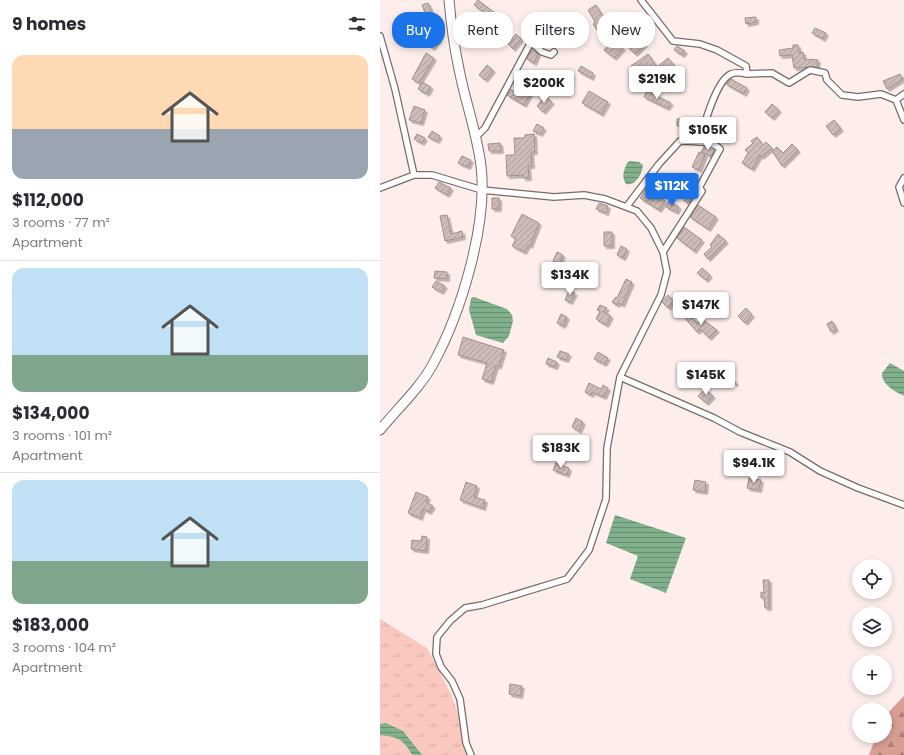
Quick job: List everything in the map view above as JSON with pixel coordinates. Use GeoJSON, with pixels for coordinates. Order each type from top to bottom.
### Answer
{"type":"FeatureCollection","features":[{"type":"Feature","properties":{"kind":"highway"},"geometry":{"type":"LineString","coordinates":[[380,430],[424,378],[443,344],[467,279],[480,220],[482,190],[481,168],[458,68],[449,0]]}},
{"type":"Feature","properties":{"kind":"street"},"geometry":{"type":"LineString","coordinates":[[641,0],[673,41],[700,44],[717,50],[746,66],[746,74]]}},
{"type":"Feature","properties":{"kind":"street"},"geometry":{"type":"LineString","coordinates":[[380,36],[395,89],[414,175]]}},
{"type":"Feature","properties":{"kind":"street"},"geometry":{"type":"LineString","coordinates":[[475,138],[485,128],[531,42],[542,52],[551,55],[554,52]]}},
{"type":"Feature","properties":{"kind":"street"},"geometry":{"type":"LineString","coordinates":[[699,142],[705,121],[724,78],[732,73],[746,74],[772,72],[789,83],[810,70],[825,73],[827,80],[842,95],[858,97],[880,94],[896,100],[904,120]]}},
{"type":"Feature","properties":{"kind":"street"},"geometry":{"type":"LineString","coordinates":[[896,100],[904,94]]}},
{"type":"Feature","properties":{"kind":"street"},"geometry":{"type":"LineString","coordinates":[[627,206],[659,164],[680,141],[717,145],[720,149],[699,188],[702,191],[663,252]]}},
{"type":"Feature","properties":{"kind":"street"},"geometry":{"type":"LineString","coordinates":[[380,188],[414,175],[432,175],[482,190],[554,197],[584,195],[605,199],[637,211],[651,228],[663,252],[667,272],[661,295],[620,377],[607,448],[606,499],[588,550],[567,579],[482,605],[465,608],[450,621],[437,637],[436,654],[441,667],[452,681],[460,699],[466,743],[471,755]]}},
{"type":"Feature","properties":{"kind":"street"},"geometry":{"type":"LineString","coordinates":[[904,178],[899,187],[904,203]]}},
{"type":"Feature","properties":{"kind":"street"},"geometry":{"type":"LineString","coordinates":[[620,377],[714,418],[740,432],[790,452],[820,471],[858,488],[904,505]]}},
{"type":"Feature","properties":{"kind":"green space"},"geometry":{"type":"Polygon","coordinates":[[[380,619],[427,648],[451,694],[467,741],[475,755],[380,755],[380,619]]]}},
{"type":"Feature","properties":{"kind":"green space"},"geometry":{"type":"Polygon","coordinates":[[[904,696],[904,755],[869,755],[873,743],[892,743],[892,708],[904,696]]]}},
{"type":"Feature","properties":{"kind":"shaded area"},"geometry":{"type":"Polygon","coordinates":[[[630,161],[639,162],[643,165],[638,179],[633,183],[626,184],[624,179],[625,168],[627,163],[630,161]]]}},
{"type":"Feature","properties":{"kind":"shaded area"},"geometry":{"type":"Polygon","coordinates":[[[474,297],[507,309],[512,315],[513,321],[509,336],[503,343],[476,335],[469,310],[471,298],[474,297]]]}},
{"type":"Feature","properties":{"kind":"shaded area"},"geometry":{"type":"Polygon","coordinates":[[[890,363],[904,371],[904,396],[886,384],[882,377],[882,373],[890,363]]]}},
{"type":"Feature","properties":{"kind":"shaded area"},"geometry":{"type":"Polygon","coordinates":[[[615,515],[686,538],[666,593],[630,579],[638,556],[606,543],[615,515]]]}},
{"type":"Feature","properties":{"kind":"shaded area"},"geometry":{"type":"Polygon","coordinates":[[[386,723],[403,731],[422,755],[412,755],[403,742],[395,738],[380,735],[380,724],[386,723]]]}},
{"type":"Feature","properties":{"kind":"building"},"geometry":{"type":"Polygon","coordinates":[[[478,0],[494,12],[484,12],[474,5],[478,0]]]}},
{"type":"Feature","properties":{"kind":"building"},"geometry":{"type":"Polygon","coordinates":[[[428,3],[432,12],[425,12],[422,5],[428,3]]]}},
{"type":"Feature","properties":{"kind":"building"},"geometry":{"type":"Polygon","coordinates":[[[596,5],[600,12],[597,12],[597,30],[593,24],[595,22],[588,10],[596,5]]]}},
{"type":"Feature","properties":{"kind":"building"},"geometry":{"type":"Polygon","coordinates":[[[756,17],[756,22],[746,24],[745,18],[756,17]]]}},
{"type":"Feature","properties":{"kind":"building"},"geometry":{"type":"Polygon","coordinates":[[[815,28],[826,33],[823,39],[812,33],[815,28]]]}},
{"type":"Feature","properties":{"kind":"building"},"geometry":{"type":"Polygon","coordinates":[[[516,34],[521,39],[513,49],[512,48],[513,38],[516,34]]]}},
{"type":"Feature","properties":{"kind":"building"},"geometry":{"type":"Polygon","coordinates":[[[793,45],[798,45],[799,53],[803,52],[804,59],[818,60],[817,67],[794,68],[792,55],[780,56],[779,50],[793,48],[793,45]]]}},
{"type":"Feature","properties":{"kind":"building"},"geometry":{"type":"Polygon","coordinates":[[[677,46],[685,51],[682,55],[674,50],[677,46]]]}},
{"type":"Feature","properties":{"kind":"building"},"geometry":{"type":"Polygon","coordinates":[[[606,48],[623,48],[614,58],[604,50],[606,48]]]}},
{"type":"Feature","properties":{"kind":"building"},"geometry":{"type":"Polygon","coordinates":[[[629,48],[641,48],[635,54],[629,48]]]}},
{"type":"Feature","properties":{"kind":"building"},"geometry":{"type":"Polygon","coordinates":[[[532,49],[538,54],[534,63],[527,59],[532,49]]]}},
{"type":"Feature","properties":{"kind":"building"},"geometry":{"type":"Polygon","coordinates":[[[426,53],[434,58],[419,83],[412,79],[426,53]]]}},
{"type":"Feature","properties":{"kind":"building"},"geometry":{"type":"Polygon","coordinates":[[[648,54],[657,67],[668,58],[679,71],[673,76],[665,68],[644,84],[631,66],[648,54]]]}},
{"type":"Feature","properties":{"kind":"building"},"geometry":{"type":"Polygon","coordinates":[[[487,65],[493,70],[485,80],[479,75],[487,65]]]}},
{"type":"Feature","properties":{"kind":"building"},"geometry":{"type":"Polygon","coordinates":[[[581,66],[593,73],[591,78],[578,71],[581,66]]]}},
{"type":"Feature","properties":{"kind":"building"},"geometry":{"type":"Polygon","coordinates":[[[541,71],[552,78],[550,83],[537,78],[541,71]]]}},
{"type":"Feature","properties":{"kind":"building"},"geometry":{"type":"Polygon","coordinates":[[[566,73],[572,77],[569,83],[562,80],[566,73]]]}},
{"type":"Feature","properties":{"kind":"building"},"geometry":{"type":"Polygon","coordinates":[[[900,74],[903,79],[887,89],[883,81],[900,74]]]}},
{"type":"Feature","properties":{"kind":"building"},"geometry":{"type":"Polygon","coordinates":[[[731,79],[747,88],[744,94],[726,84],[731,79]]]}},
{"type":"Feature","properties":{"kind":"building"},"geometry":{"type":"Polygon","coordinates":[[[422,82],[431,87],[427,94],[418,89],[422,82]]]}},
{"type":"Feature","properties":{"kind":"building"},"geometry":{"type":"Polygon","coordinates":[[[527,87],[532,90],[524,105],[507,95],[510,89],[522,96],[527,87]]]}},
{"type":"Feature","properties":{"kind":"building"},"geometry":{"type":"Polygon","coordinates":[[[589,91],[608,102],[601,114],[582,103],[589,91]]]}},
{"type":"Feature","properties":{"kind":"building"},"geometry":{"type":"Polygon","coordinates":[[[647,91],[671,103],[667,108],[644,97],[647,91]]]}},
{"type":"Feature","properties":{"kind":"building"},"geometry":{"type":"Polygon","coordinates":[[[545,96],[552,102],[543,112],[537,106],[545,96]]]}},
{"type":"Feature","properties":{"kind":"building"},"geometry":{"type":"Polygon","coordinates":[[[772,104],[779,110],[772,118],[765,112],[772,104]]]}},
{"type":"Feature","properties":{"kind":"building"},"geometry":{"type":"Polygon","coordinates":[[[414,106],[425,110],[421,123],[409,120],[414,106]]]}},
{"type":"Feature","properties":{"kind":"building"},"geometry":{"type":"Polygon","coordinates":[[[677,119],[687,119],[687,126],[677,126],[677,119]]]}},
{"type":"Feature","properties":{"kind":"building"},"geometry":{"type":"Polygon","coordinates":[[[834,120],[841,129],[833,135],[826,126],[834,120]]]}},
{"type":"Feature","properties":{"kind":"building"},"geometry":{"type":"Polygon","coordinates":[[[537,124],[544,128],[540,134],[533,131],[537,124]]]}},
{"type":"Feature","properties":{"kind":"building"},"geometry":{"type":"Polygon","coordinates":[[[432,131],[440,136],[437,141],[428,137],[432,131]]]}},
{"type":"Feature","properties":{"kind":"building"},"geometry":{"type":"Polygon","coordinates":[[[417,134],[425,138],[422,143],[414,139],[417,134]]]}},
{"type":"Feature","properties":{"kind":"building"},"geometry":{"type":"Polygon","coordinates":[[[534,134],[535,152],[531,152],[532,166],[528,166],[529,178],[523,178],[523,175],[507,176],[506,155],[515,155],[514,138],[525,138],[525,135],[534,134]]]}},
{"type":"Feature","properties":{"kind":"building"},"geometry":{"type":"Polygon","coordinates":[[[757,137],[763,145],[766,142],[772,148],[761,157],[760,155],[752,169],[742,163],[748,153],[745,150],[753,143],[751,141],[757,137]]]}},
{"type":"Feature","properties":{"kind":"building"},"geometry":{"type":"Polygon","coordinates":[[[500,143],[501,151],[489,151],[488,144],[500,143]]]}},
{"type":"Feature","properties":{"kind":"building"},"geometry":{"type":"Polygon","coordinates":[[[792,144],[798,150],[782,166],[772,151],[777,147],[783,153],[792,144]]]}},
{"type":"Feature","properties":{"kind":"building"},"geometry":{"type":"Polygon","coordinates":[[[704,147],[714,150],[711,156],[701,152],[704,147]]]}},
{"type":"Feature","properties":{"kind":"building"},"geometry":{"type":"Polygon","coordinates":[[[699,152],[705,155],[699,170],[692,167],[699,152]]]}},
{"type":"Feature","properties":{"kind":"building"},"geometry":{"type":"Polygon","coordinates":[[[462,156],[471,160],[468,167],[458,163],[462,156]]]}},
{"type":"Feature","properties":{"kind":"building"},"geometry":{"type":"Polygon","coordinates":[[[685,174],[695,179],[692,185],[683,180],[685,174]]]}},
{"type":"Feature","properties":{"kind":"building"},"geometry":{"type":"Polygon","coordinates":[[[439,182],[451,188],[447,195],[435,188],[439,182]]]}},
{"type":"Feature","properties":{"kind":"building"},"geometry":{"type":"Polygon","coordinates":[[[646,189],[665,201],[659,210],[640,198],[646,189]]]}},
{"type":"Feature","properties":{"kind":"building"},"geometry":{"type":"Polygon","coordinates":[[[689,191],[694,193],[689,203],[684,201],[689,191]]]}},
{"type":"Feature","properties":{"kind":"building"},"geometry":{"type":"Polygon","coordinates":[[[492,198],[499,198],[499,209],[492,209],[492,198]]]}},
{"type":"Feature","properties":{"kind":"building"},"geometry":{"type":"Polygon","coordinates":[[[669,201],[679,207],[676,212],[666,207],[669,201]]]}},
{"type":"Feature","properties":{"kind":"building"},"geometry":{"type":"Polygon","coordinates":[[[599,203],[608,206],[606,213],[596,209],[599,203]]]}},
{"type":"Feature","properties":{"kind":"building"},"geometry":{"type":"Polygon","coordinates":[[[698,205],[716,217],[708,229],[690,217],[698,205]]]}},
{"type":"Feature","properties":{"kind":"building"},"geometry":{"type":"Polygon","coordinates":[[[522,214],[539,223],[530,246],[528,245],[524,252],[512,246],[516,239],[511,236],[522,214]]]}},
{"type":"Feature","properties":{"kind":"building"},"geometry":{"type":"Polygon","coordinates":[[[447,215],[451,234],[462,231],[463,237],[445,241],[440,216],[447,215]]]}},
{"type":"Feature","properties":{"kind":"building"},"geometry":{"type":"Polygon","coordinates":[[[684,227],[702,240],[694,251],[677,238],[684,227]]]}},
{"type":"Feature","properties":{"kind":"building"},"geometry":{"type":"Polygon","coordinates":[[[604,232],[612,232],[612,246],[604,246],[604,232]]]}},
{"type":"Feature","properties":{"kind":"building"},"geometry":{"type":"Polygon","coordinates":[[[718,234],[726,241],[708,259],[704,254],[712,247],[710,245],[718,234]]]}},
{"type":"Feature","properties":{"kind":"building"},"geometry":{"type":"Polygon","coordinates":[[[621,246],[627,249],[623,258],[617,255],[621,246]]]}},
{"type":"Feature","properties":{"kind":"building"},"geometry":{"type":"Polygon","coordinates":[[[557,252],[563,255],[559,264],[553,261],[557,252]]]}},
{"type":"Feature","properties":{"kind":"building"},"geometry":{"type":"Polygon","coordinates":[[[561,263],[571,269],[568,274],[558,268],[561,263]]]}},
{"type":"Feature","properties":{"kind":"building"},"geometry":{"type":"Polygon","coordinates":[[[702,268],[710,275],[706,280],[697,273],[702,268]]]}},
{"type":"Feature","properties":{"kind":"building"},"geometry":{"type":"Polygon","coordinates":[[[435,271],[447,272],[447,279],[434,278],[435,271]]]}},
{"type":"Feature","properties":{"kind":"building"},"geometry":{"type":"Polygon","coordinates":[[[626,279],[632,282],[622,305],[619,303],[617,305],[612,302],[616,297],[617,298],[626,279]]]}},
{"type":"Feature","properties":{"kind":"building"},"geometry":{"type":"Polygon","coordinates":[[[436,281],[445,286],[441,292],[432,287],[436,281]]]}},
{"type":"Feature","properties":{"kind":"building"},"geometry":{"type":"Polygon","coordinates":[[[569,291],[575,293],[570,302],[565,300],[569,291]]]}},
{"type":"Feature","properties":{"kind":"building"},"geometry":{"type":"Polygon","coordinates":[[[668,295],[674,301],[668,308],[662,302],[668,295]]]}},
{"type":"Feature","properties":{"kind":"building"},"geometry":{"type":"Polygon","coordinates":[[[600,305],[607,308],[604,312],[611,316],[606,325],[596,319],[600,311],[597,310],[600,305]]]}},
{"type":"Feature","properties":{"kind":"building"},"geometry":{"type":"Polygon","coordinates":[[[746,308],[752,315],[745,323],[738,316],[746,308]]]}},
{"type":"Feature","properties":{"kind":"building"},"geometry":{"type":"Polygon","coordinates":[[[688,313],[697,323],[702,319],[717,330],[709,338],[700,329],[697,332],[684,317],[688,313]]]}},
{"type":"Feature","properties":{"kind":"building"},"geometry":{"type":"Polygon","coordinates":[[[561,314],[567,317],[563,326],[557,323],[561,314]]]}},
{"type":"Feature","properties":{"kind":"building"},"geometry":{"type":"Polygon","coordinates":[[[832,321],[836,329],[831,332],[827,324],[832,321]]]}},
{"type":"Feature","properties":{"kind":"building"},"geometry":{"type":"Polygon","coordinates":[[[463,337],[504,350],[499,366],[496,366],[491,382],[482,379],[487,363],[458,355],[463,337]]]}},
{"type":"Feature","properties":{"kind":"building"},"geometry":{"type":"Polygon","coordinates":[[[560,351],[569,354],[566,360],[557,357],[560,351]]]}},
{"type":"Feature","properties":{"kind":"building"},"geometry":{"type":"Polygon","coordinates":[[[598,352],[608,358],[604,364],[594,359],[598,352]]]}},
{"type":"Feature","properties":{"kind":"building"},"geometry":{"type":"Polygon","coordinates":[[[548,358],[557,362],[555,367],[546,364],[548,358]]]}},
{"type":"Feature","properties":{"kind":"building"},"geometry":{"type":"Polygon","coordinates":[[[719,366],[736,383],[735,384],[722,377],[718,381],[711,374],[719,366]]]}},
{"type":"Feature","properties":{"kind":"building"},"geometry":{"type":"Polygon","coordinates":[[[589,383],[601,389],[603,385],[608,388],[604,397],[592,392],[591,395],[585,392],[589,383]]]}},
{"type":"Feature","properties":{"kind":"building"},"geometry":{"type":"Polygon","coordinates":[[[705,389],[713,396],[706,403],[698,396],[705,389]]]}},
{"type":"Feature","properties":{"kind":"building"},"geometry":{"type":"Polygon","coordinates":[[[576,418],[583,422],[579,431],[572,427],[576,418]]]}},
{"type":"Feature","properties":{"kind":"building"},"geometry":{"type":"Polygon","coordinates":[[[556,463],[569,468],[567,475],[553,470],[556,463]]]}},
{"type":"Feature","properties":{"kind":"building"},"geometry":{"type":"Polygon","coordinates":[[[749,478],[761,480],[759,490],[747,488],[749,478]]]}},
{"type":"Feature","properties":{"kind":"building"},"geometry":{"type":"Polygon","coordinates":[[[695,480],[706,482],[705,492],[693,490],[695,480]]]}},
{"type":"Feature","properties":{"kind":"building"},"geometry":{"type":"Polygon","coordinates":[[[466,482],[477,486],[474,497],[485,500],[483,508],[460,500],[466,482]]]}},
{"type":"Feature","properties":{"kind":"building"},"geometry":{"type":"Polygon","coordinates":[[[416,492],[428,497],[426,502],[433,506],[429,512],[423,509],[420,518],[408,513],[416,492]]]}},
{"type":"Feature","properties":{"kind":"building"},"geometry":{"type":"Polygon","coordinates":[[[422,536],[427,537],[426,551],[411,549],[412,540],[421,541],[422,536]]]}},
{"type":"Feature","properties":{"kind":"building"},"geometry":{"type":"Polygon","coordinates":[[[763,580],[769,580],[769,608],[765,608],[764,598],[761,598],[761,592],[764,593],[763,580]]]}},
{"type":"Feature","properties":{"kind":"building"},"geometry":{"type":"Polygon","coordinates":[[[510,684],[522,686],[520,696],[509,694],[510,684]]]}}]}
